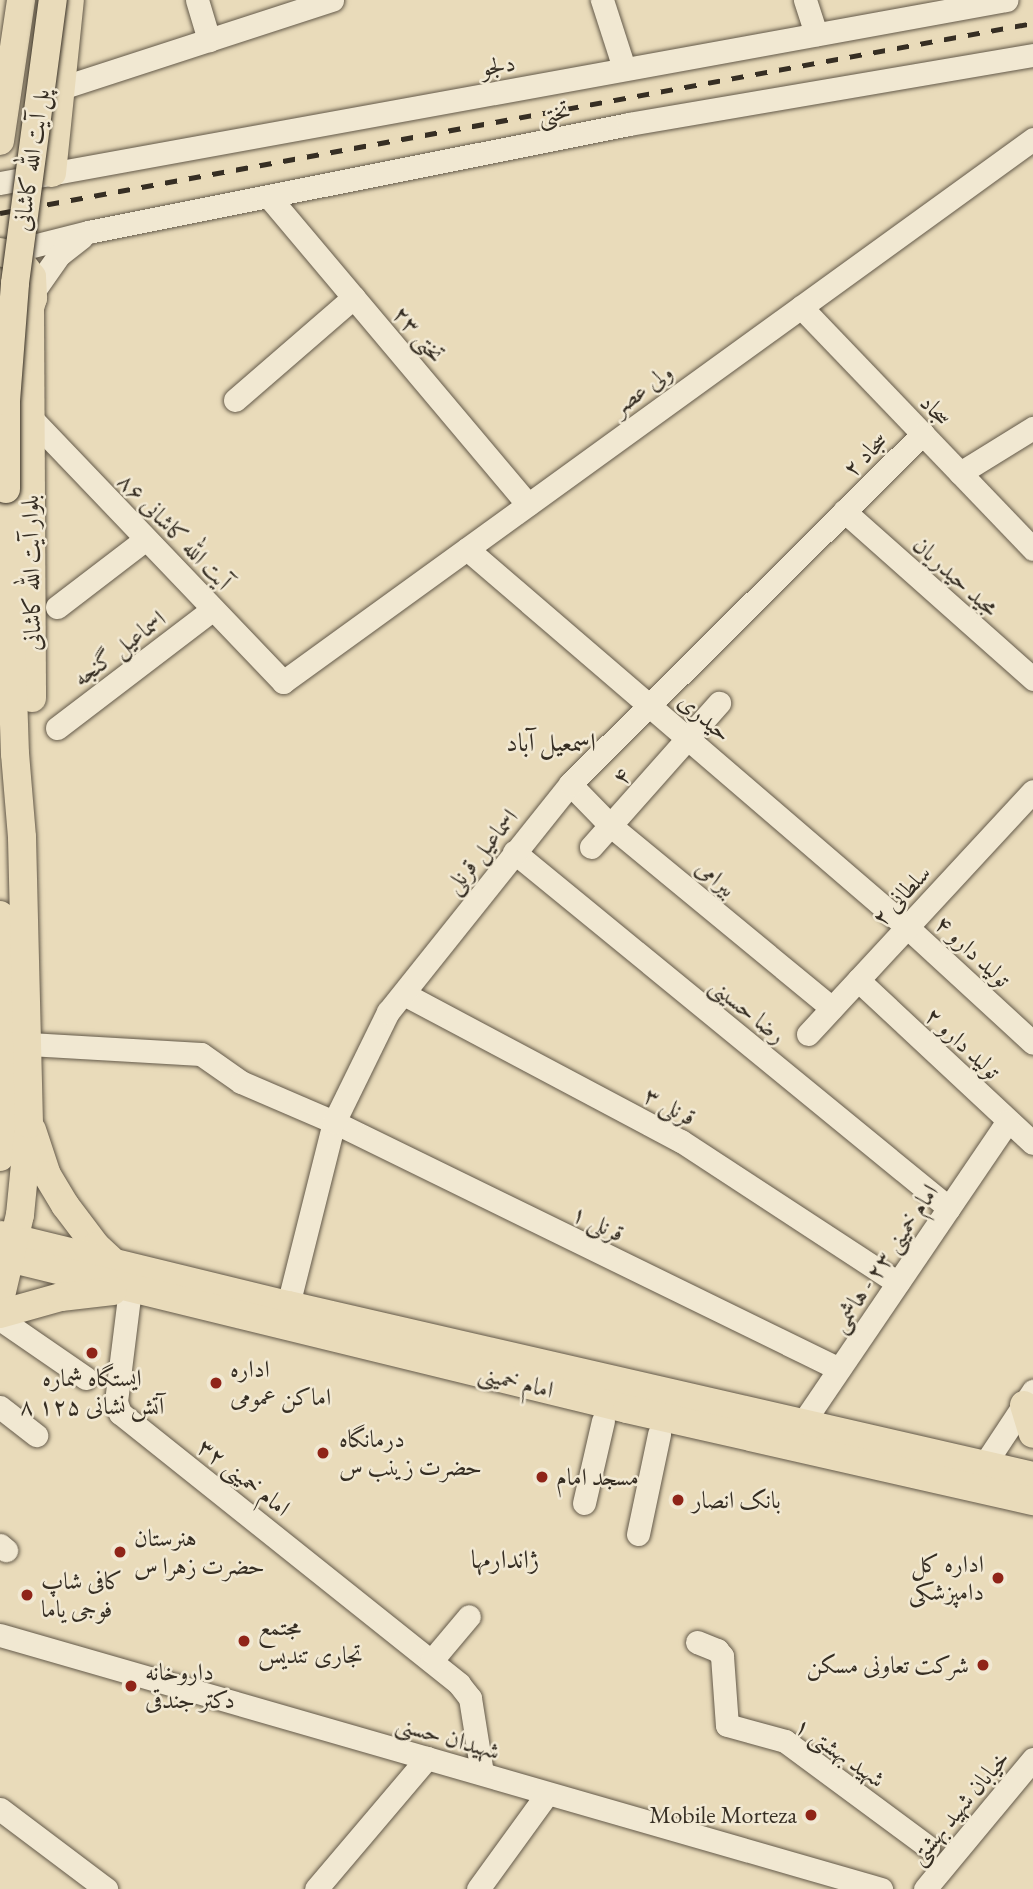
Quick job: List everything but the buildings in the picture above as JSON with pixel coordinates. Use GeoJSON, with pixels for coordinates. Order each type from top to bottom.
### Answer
{"type":"FeatureCollection","features":[{"type":"Feature","properties":{"kind":"main road"},"geometry":{"type":"LineString","coordinates":[[0,141],[21,0]]}},
{"type":"Feature","properties":{"kind":"main road","name":"پل آیت الله کاشانی"},"geometry":{"type":"LineString","coordinates":[[2,256],[37,0]]}},
{"type":"Feature","properties":{"kind":"main road","name":"پل آیت الله کاشانی"},"geometry":{"type":"LineString","coordinates":[[6,489],[6,401],[13,297],[53,0]]}},
{"type":"Feature","properties":{"kind":"main road"},"geometry":{"type":"LineString","coordinates":[[52,173],[70,0]]}},
{"type":"Feature","properties":{"kind":"main road"},"geometry":{"type":"LineString","coordinates":[[0,327],[15,323],[32,299],[26,266],[2,256]]}},
{"type":"Feature","properties":{"kind":"main road","name":"بلوار آیت الله کاشانی"},"geometry":{"type":"LineString","coordinates":[[22,837],[33,760],[28,365],[32,299]]}},
{"type":"Feature","properties":{"kind":"main road"},"geometry":{"type":"LineString","coordinates":[[0,344],[12,346],[22,354],[28,365]]}},
{"type":"Feature","properties":{"kind":"main road","name":"بلوار آیت الله کاشانی"},"geometry":{"type":"LineString","coordinates":[[6,489],[29,1044],[8,1137]]}},
{"type":"Feature","properties":{"kind":"main road","name":"بلوار آیت الله کاشانی"},"geometry":{"type":"LineString","coordinates":[[0,915],[8,1137],[7,1247],[0,1300]]}},
{"type":"Feature","properties":{"kind":"main road"},"geometry":{"type":"LineString","coordinates":[[8,1137],[47,1175],[65,1205],[96,1246],[114,1263]]}},
{"type":"Feature","properties":{"kind":"main road","name":"امام خمینی"},"geometry":{"type":"LineString","coordinates":[[7,1247],[114,1263],[1033,1476]]}},
{"type":"Feature","properties":{"kind":"main road","name":"امام خمینی"},"geometry":{"type":"LineString","coordinates":[[7,1247],[130,1289],[614,1405],[1033,1501]]}},
{"type":"Feature","properties":{"kind":"main road"},"geometry":{"type":"LineString","coordinates":[[0,1317],[61,1297],[130,1289]]}},
{"type":"Feature","properties":{"kind":"main road"},"geometry":{"type":"LineString","coordinates":[[1029,1398],[1033,1434]]}},
{"type":"Feature","properties":{"kind":"street"},"geometry":{"type":"LineString","coordinates":[[197,0],[209,40]]}},
{"type":"Feature","properties":{"kind":"street"},"geometry":{"type":"LineString","coordinates":[[61,88],[332,0]]}},
{"type":"Feature","properties":{"kind":"street"},"geometry":{"type":"LineString","coordinates":[[602,0],[624,68]]}},
{"type":"Feature","properties":{"kind":"street"},"geometry":{"type":"LineString","coordinates":[[805,0],[816,34]]}},
{"type":"Feature","properties":{"kind":"street","name":"دلجو"},"geometry":{"type":"LineString","coordinates":[[0,183],[816,34],[961,2],[1006,0]]}},
{"type":"Feature","properties":{"kind":"street","name":"تختی"},"geometry":{"type":"LineString","coordinates":[[2,256],[88,232],[629,124],[1033,55]]}},
{"type":"Feature","properties":{"kind":"street","name":"ولی عصر"},"geometry":{"type":"LineString","coordinates":[[283,682],[1033,139]]}},
{"type":"Feature","properties":{"kind":"street","name":"تختی ۲۳"},"geometry":{"type":"LineString","coordinates":[[269,197],[528,505]]}},
{"type":"Feature","properties":{"kind":"street"},"geometry":{"type":"LineString","coordinates":[[32,299],[59,256],[88,232]]}},
{"type":"Feature","properties":{"kind":"street"},"geometry":{"type":"LineString","coordinates":[[235,400],[354,297]]}},
{"type":"Feature","properties":{"kind":"street","name":"سجاد"},"geometry":{"type":"LineString","coordinates":[[801,307],[1033,549]]}},
{"type":"Feature","properties":{"kind":"street","name":"آیت الله کاشانی ۸۶"},"geometry":{"type":"LineString","coordinates":[[29,416],[283,682]]}},
{"type":"Feature","properties":{"kind":"street"},"geometry":{"type":"LineString","coordinates":[[960,473],[1033,428]]}},
{"type":"Feature","properties":{"kind":"street","name":"سجاد ۲"},"geometry":{"type":"LineString","coordinates":[[844,511],[923,434]]}},
{"type":"Feature","properties":{"kind":"street","name":"مجید حیدریان"},"geometry":{"type":"LineString","coordinates":[[844,511],[1033,679]]}},
{"type":"Feature","properties":{"kind":"street","name":"اسماعیل قرنلی"},"geometry":{"type":"LineString","coordinates":[[288,1305],[334,1122],[388,1013],[442,941],[570,784],[844,511]]}},
{"type":"Feature","properties":{"kind":"street"},"geometry":{"type":"LineString","coordinates":[[57,607],[146,539]]}},
{"type":"Feature","properties":{"kind":"street","name":"حیدری"},"geometry":{"type":"LineString","coordinates":[[467,548],[908,927]]}},
{"type":"Feature","properties":{"kind":"street","name":"اسماعیل گنجه"},"geometry":{"type":"LineString","coordinates":[[57,728],[213,609]]}},
{"type":"Feature","properties":{"kind":"street","name":"۴"},"geometry":{"type":"LineString","coordinates":[[591,848],[719,703]]}},
{"type":"Feature","properties":{"kind":"street","name":"بیرامی"},"geometry":{"type":"LineString","coordinates":[[570,784],[611,826],[832,1008]]}},
{"type":"Feature","properties":{"kind":"street","name":"۲ سلطانی"},"geometry":{"type":"LineString","coordinates":[[808,1034],[1033,791]]}},
{"type":"Feature","properties":{"kind":"street","name":"رضا حسینی"},"geometry":{"type":"LineString","coordinates":[[514,852],[949,1208]]}},
{"type":"Feature","properties":{"kind":"street","name":"تولید دارو ۴"},"geometry":{"type":"LineString","coordinates":[[908,927],[1033,1043]]}},
{"type":"Feature","properties":{"kind":"street","name":"تولید دارو ۲"},"geometry":{"type":"LineString","coordinates":[[858,980],[1033,1143]]}},
{"type":"Feature","properties":{"kind":"street","name":"قرنلی ۳"},"geometry":{"type":"LineString","coordinates":[[404,994],[681,1141],[898,1283]]}},
{"type":"Feature","properties":{"kind":"street","name":"قرنلی ۱"},"geometry":{"type":"LineString","coordinates":[[29,1044],[201,1054],[241,1082],[334,1122],[839,1370]]}},
{"type":"Feature","properties":{"kind":"street","name":"امام خمینی ۲۳ - هاشمی"},"geometry":{"type":"LineString","coordinates":[[802,1424],[1009,1121]]}},
{"type":"Feature","properties":{"kind":"street","name":"امام خمینی ۳۲"},"geometry":{"type":"LineString","coordinates":[[130,1289],[116,1402],[120,1413],[433,1661]]}},
{"type":"Feature","properties":{"kind":"street"},"geometry":{"type":"LineString","coordinates":[[0,1317],[86,1378]]}},
{"type":"Feature","properties":{"kind":"street"},"geometry":{"type":"LineString","coordinates":[[984,1465],[1029,1398]]}},
{"type":"Feature","properties":{"kind":"street"},"geometry":{"type":"LineString","coordinates":[[0,1407],[36,1435]]}},
{"type":"Feature","properties":{"kind":"street"},"geometry":{"type":"LineString","coordinates":[[584,1503],[603,1421]]}},
{"type":"Feature","properties":{"kind":"street"},"geometry":{"type":"LineString","coordinates":[[638,1534],[659,1434]]}},
{"type":"Feature","properties":{"kind":"street"},"geometry":{"type":"LineString","coordinates":[[469,1616],[433,1661],[470,1698],[482,1773]]}},
{"type":"Feature","properties":{"kind":"street","name":"شهیدان حسنی"},"geometry":{"type":"LineString","coordinates":[[0,1634],[881,1889]]}},
{"type":"Feature","properties":{"kind":"street","name":"شهید بهشتی ۱"},"geometry":{"type":"LineString","coordinates":[[697,1642],[717,1650],[722,1657],[727,1725],[785,1741],[928,1847]]}},
{"type":"Feature","properties":{"kind":"street"},"geometry":{"type":"LineString","coordinates":[[316,1889],[428,1758]]}},
{"type":"Feature","properties":{"kind":"street","name":"خیابان شهید بهشتی"},"geometry":{"type":"LineString","coordinates":[[925,1889],[1033,1759]]}},
{"type":"Feature","properties":{"kind":"street"},"geometry":{"type":"LineString","coordinates":[[478,1889],[547,1794]]}},
{"type":"Feature","properties":{"kind":"street"},"geometry":{"type":"LineString","coordinates":[[0,1809],[106,1889]]}},
{"type":"Feature","properties":{"kind":"railway"},"geometry":{"type":"LineString","coordinates":[[0,213],[1033,23]]}},
{"type":"Feature","properties":{"kind":"place","name":"ایستگاه شماره ۸ آتش نشانی ۱۲۵"},"geometry":{"type":"Point","coordinates":[92,1353]}},
{"type":"Feature","properties":{"kind":"place","name":"اداره اماکن عمومی"},"geometry":{"type":"Point","coordinates":[216,1383]}},
{"type":"Feature","properties":{"kind":"place","name":"درمانگاه حضرت زینب س"},"geometry":{"type":"Point","coordinates":[323,1453]}},
{"type":"Feature","properties":{"kind":"place","name":"مسجد امام"},"geometry":{"type":"Point","coordinates":[542,1477]}},
{"type":"Feature","properties":{"kind":"place","name":"بانک انصار"},"geometry":{"type":"Point","coordinates":[678,1500]}},
{"type":"Feature","properties":{"kind":"place","name":"هنرستان حضرت زهرا س"},"geometry":{"type":"Point","coordinates":[120,1552]}},
{"type":"Feature","properties":{"kind":"place","name":"اداره کل دامپزشکی"},"geometry":{"type":"Point","coordinates":[998,1578]}},
{"type":"Feature","properties":{"kind":"place","name":"کافی شاپ فوجی یاما"},"geometry":{"type":"Point","coordinates":[27,1595]}},
{"type":"Feature","properties":{"kind":"place","name":"مجتمع تجاری تندیس"},"geometry":{"type":"Point","coordinates":[244,1641]}},
{"type":"Feature","properties":{"kind":"place","name":"شرکت تعاونی مسکن"},"geometry":{"type":"Point","coordinates":[983,1665]}},
{"type":"Feature","properties":{"kind":"place","name":"داروخانه دکتر جندقی"},"geometry":{"type":"Point","coordinates":[131,1686]}},
{"type":"Feature","properties":{"kind":"place","name":"Mobile Morteza"},"geometry":{"type":"Point","coordinates":[811,1815]}},
{"type":"Feature","properties":{"kind":"district","name":"اسمعیل آباد"},"geometry":{"type":"Point","coordinates":[551,743]}},
{"type":"Feature","properties":{"kind":"district","name":"ژاندارمها"},"geometry":{"type":"Point","coordinates":[505,1560]}}]}
